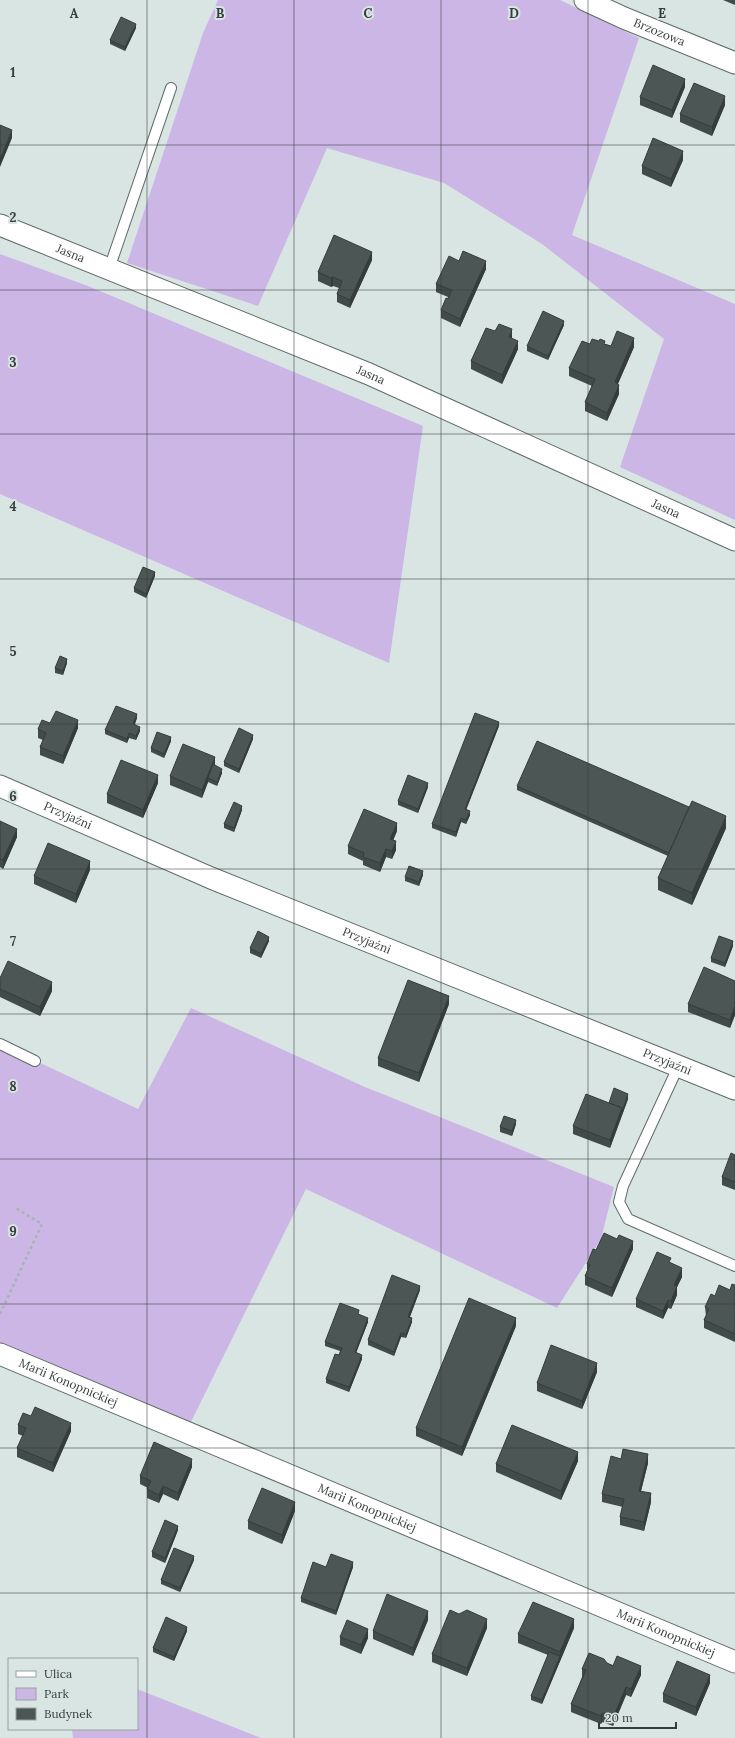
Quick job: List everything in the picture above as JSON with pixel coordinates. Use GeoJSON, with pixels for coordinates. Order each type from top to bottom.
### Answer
{"type":"FeatureCollection","features":[{"type":"Feature","properties":{"kind":"street","name":"Brzozowa"},"geometry":{"type":"LineString","coordinates":[[585,0],[624,18],[735,63]]}},
{"type":"Feature","properties":{"kind":"street","name":"Jasna"},"geometry":{"type":"LineString","coordinates":[[0,225],[369,374],[735,540]]}},
{"type":"Feature","properties":{"kind":"street","name":"Przyjaźni"},"geometry":{"type":"LineString","coordinates":[[0,786],[211,878],[735,1089]]}},
{"type":"Feature","properties":{"kind":"street","name":"Marii Konopnickiej"},"geometry":{"type":"LineString","coordinates":[[0,1354],[735,1662]]}},
{"type":"Feature","properties":{"kind":"lane"},"geometry":{"type":"LineString","coordinates":[[109,268],[171,88]]}},
{"type":"Feature","properties":{"kind":"lane"},"geometry":{"type":"LineString","coordinates":[[0,1044],[35,1061]]}},
{"type":"Feature","properties":{"kind":"lane"},"geometry":{"type":"LineString","coordinates":[[678,1067],[623,1186],[619,1202],[628,1219],[735,1266]]}},
{"type":"Feature","properties":{"kind":"path"},"geometry":{"type":"LineString","coordinates":[[0,1314],[42,1224],[14,1207]]}},
{"type":"Feature","properties":{"kind":"green space"},"geometry":{"type":"Polygon","coordinates":[[[218,0],[560,0],[639,38],[572,235],[735,304],[735,520],[620,467],[664,339],[542,244],[444,183],[327,148],[258,306],[127,263],[203,33],[218,0]]]}},
{"type":"Feature","properties":{"kind":"green space"},"geometry":{"type":"Polygon","coordinates":[[[0,254],[88,286],[423,426],[389,663],[0,494],[0,254]]]}},
{"type":"Feature","properties":{"kind":"green space"},"geometry":{"type":"Polygon","coordinates":[[[191,1008],[365,1087],[614,1187],[601,1239],[557,1308],[306,1189],[186,1432],[0,1353],[0,1044],[138,1109],[191,1008]]]}},
{"type":"Feature","properties":{"kind":"green space"},"geometry":{"type":"Polygon","coordinates":[[[138,1689],[261,1738],[73,1738],[72,1730],[138,1730],[138,1689]]]}},
{"type":"Feature","properties":{"kind":"building"},"geometry":{"type":"Polygon","coordinates":[[[121,17],[136,24],[125,47],[110,40],[121,17]]]}},
{"type":"Feature","properties":{"kind":"building"},"geometry":{"type":"Polygon","coordinates":[[[653,65],[685,79],[672,110],[640,97],[653,65]]]}},
{"type":"Feature","properties":{"kind":"building"},"geometry":{"type":"Polygon","coordinates":[[[694,83],[725,96],[712,127],[680,114],[694,83]]]}},
{"type":"Feature","properties":{"kind":"building"},"geometry":{"type":"Polygon","coordinates":[[[0,125],[12,130],[0,159],[0,125]]]}},
{"type":"Feature","properties":{"kind":"building"},"geometry":{"type":"Polygon","coordinates":[[[653,138],[683,151],[671,179],[642,166],[653,138]]]}},
{"type":"Feature","properties":{"kind":"building"},"geometry":{"type":"Polygon","coordinates":[[[334,235],[372,252],[350,300],[337,294],[342,281],[318,272],[334,235]]]}},
{"type":"Feature","properties":{"kind":"building"},"geometry":{"type":"Polygon","coordinates":[[[463,251],[486,261],[460,319],[441,310],[446,298],[448,299],[452,290],[436,284],[449,256],[459,261],[463,251]]]}},
{"type":"Feature","properties":{"kind":"building"},"geometry":{"type":"Polygon","coordinates":[[[543,311],[564,321],[548,356],[527,346],[543,311]]]}},
{"type":"Feature","properties":{"kind":"building"},"geometry":{"type":"Polygon","coordinates":[[[499,324],[512,329],[509,337],[518,341],[502,375],[471,361],[486,328],[495,331],[499,324]]]}},
{"type":"Feature","properties":{"kind":"building"},"geometry":{"type":"Polygon","coordinates":[[[617,331],[634,338],[615,382],[619,385],[607,413],[585,402],[595,379],[569,368],[582,341],[590,344],[592,339],[599,341],[600,339],[605,341],[604,344],[611,346],[617,331]]]}},
{"type":"Feature","properties":{"kind":"building"},"geometry":{"type":"Polygon","coordinates":[[[143,567],[155,572],[146,594],[134,588],[143,567]]]}},
{"type":"Feature","properties":{"kind":"building"},"geometry":{"type":"Polygon","coordinates":[[[60,656],[67,659],[63,671],[55,668],[60,656]]]}},
{"type":"Feature","properties":{"kind":"building"},"geometry":{"type":"Polygon","coordinates":[[[116,706],[137,714],[133,724],[140,727],[136,736],[129,733],[127,739],[105,730],[116,706]]]}},
{"type":"Feature","properties":{"kind":"building"},"geometry":{"type":"Polygon","coordinates":[[[56,711],[78,720],[63,756],[40,747],[46,733],[38,729],[42,720],[50,723],[56,711]]]}},
{"type":"Feature","properties":{"kind":"building"},"geometry":{"type":"Polygon","coordinates":[[[475,713],[499,722],[465,809],[470,811],[466,820],[461,818],[456,832],[432,824],[475,713]]]}},
{"type":"Feature","properties":{"kind":"building"},"geometry":{"type":"Polygon","coordinates":[[[239,728],[253,735],[239,769],[224,762],[239,728]]]}},
{"type":"Feature","properties":{"kind":"building"},"geometry":{"type":"Polygon","coordinates":[[[157,732],[171,737],[164,754],[151,748],[157,732]]]}},
{"type":"Feature","properties":{"kind":"building"},"geometry":{"type":"Polygon","coordinates":[[[537,741],[689,807],[669,853],[517,786],[537,741]]]}},
{"type":"Feature","properties":{"kind":"building"},"geometry":{"type":"Polygon","coordinates":[[[183,744],[215,757],[202,790],[170,776],[183,744]]]}},
{"type":"Feature","properties":{"kind":"building"},"geometry":{"type":"Polygon","coordinates":[[[121,760],[158,775],[143,810],[107,794],[121,760]]]}},
{"type":"Feature","properties":{"kind":"building"},"geometry":{"type":"Polygon","coordinates":[[[213,764],[222,769],[217,782],[208,778],[213,764]]]}},
{"type":"Feature","properties":{"kind":"building"},"geometry":{"type":"Polygon","coordinates":[[[408,775],[428,783],[418,809],[398,801],[408,775]]]}},
{"type":"Feature","properties":{"kind":"building"},"geometry":{"type":"Polygon","coordinates":[[[692,801],[726,816],[692,893],[658,878],[692,801]]]}},
{"type":"Feature","properties":{"kind":"building"},"geometry":{"type":"Polygon","coordinates":[[[234,802],[242,806],[234,828],[224,824],[234,802]]]}},
{"type":"Feature","properties":{"kind":"building"},"geometry":{"type":"Polygon","coordinates":[[[364,809],[397,823],[390,839],[396,841],[392,851],[386,849],[380,863],[363,857],[364,853],[348,846],[364,809]]]}},
{"type":"Feature","properties":{"kind":"building"},"geometry":{"type":"Polygon","coordinates":[[[0,821],[17,829],[3,860],[0,859],[0,821]]]}},
{"type":"Feature","properties":{"kind":"building"},"geometry":{"type":"Polygon","coordinates":[[[48,843],[90,861],[76,894],[34,876],[48,843]]]}},
{"type":"Feature","properties":{"kind":"building"},"geometry":{"type":"Polygon","coordinates":[[[409,866],[423,871],[419,882],[405,877],[409,866]]]}},
{"type":"Feature","properties":{"kind":"building"},"geometry":{"type":"Polygon","coordinates":[[[258,931],[269,937],[261,954],[250,948],[258,931]]]}},
{"type":"Feature","properties":{"kind":"building"},"geometry":{"type":"Polygon","coordinates":[[[719,936],[733,941],[725,963],[711,958],[719,936]]]}},
{"type":"Feature","properties":{"kind":"building"},"geometry":{"type":"Polygon","coordinates":[[[8,961],[52,982],[40,1007],[0,989],[0,978],[8,961]]]}},
{"type":"Feature","properties":{"kind":"building"},"geometry":{"type":"Polygon","coordinates":[[[704,967],[735,981],[735,1006],[730,1020],[688,1004],[704,967]]]}},
{"type":"Feature","properties":{"kind":"building"},"geometry":{"type":"Polygon","coordinates":[[[408,980],[449,996],[419,1073],[378,1058],[408,980]]]}},
{"type":"Feature","properties":{"kind":"building"},"geometry":{"type":"Polygon","coordinates":[[[614,1088],[628,1094],[622,1112],[622,1108],[609,1103],[614,1088]]]}},
{"type":"Feature","properties":{"kind":"building"},"geometry":{"type":"Polygon","coordinates":[[[586,1094],[622,1108],[610,1140],[573,1126],[586,1094]]]}},
{"type":"Feature","properties":{"kind":"building"},"geometry":{"type":"Polygon","coordinates":[[[504,1116],[516,1120],[512,1131],[500,1127],[504,1116]]]}},
{"type":"Feature","properties":{"kind":"building"},"geometry":{"type":"Polygon","coordinates":[[[731,1153],[735,1155],[735,1182],[722,1177],[731,1153]]]}},
{"type":"Feature","properties":{"kind":"building"},"geometry":{"type":"Polygon","coordinates":[[[604,1233],[617,1239],[619,1235],[633,1241],[612,1288],[585,1276],[590,1265],[587,1264],[593,1249],[596,1250],[604,1233]]]}},
{"type":"Feature","properties":{"kind":"building"},"geometry":{"type":"Polygon","coordinates":[[[657,1252],[671,1258],[669,1262],[682,1268],[674,1285],[677,1286],[671,1301],[668,1300],[663,1311],[636,1299],[657,1252]]]}},
{"type":"Feature","properties":{"kind":"building"},"geometry":{"type":"Polygon","coordinates":[[[392,1275],[420,1286],[408,1317],[412,1318],[406,1334],[401,1333],[394,1352],[368,1340],[392,1275]]]}},
{"type":"Feature","properties":{"kind":"building"},"geometry":{"type":"Polygon","coordinates":[[[732,1284],[735,1285],[735,1334],[704,1320],[709,1309],[705,1307],[711,1294],[715,1296],[719,1285],[730,1290],[732,1284]]]}},
{"type":"Feature","properties":{"kind":"building"},"geometry":{"type":"Polygon","coordinates":[[[469,1298],[516,1318],[462,1447],[416,1428],[469,1298]]]}},
{"type":"Feature","properties":{"kind":"building"},"geometry":{"type":"Polygon","coordinates":[[[340,1303],[359,1310],[358,1314],[368,1318],[355,1352],[362,1355],[349,1387],[326,1379],[335,1354],[339,1355],[342,1348],[325,1342],[340,1303]]]}},
{"type":"Feature","properties":{"kind":"building"},"geometry":{"type":"Polygon","coordinates":[[[551,1345],[597,1363],[582,1401],[537,1383],[551,1345]]]}},
{"type":"Feature","properties":{"kind":"building"},"geometry":{"type":"Polygon","coordinates":[[[35,1407],[71,1423],[53,1463],[17,1448],[26,1428],[18,1425],[23,1413],[31,1416],[35,1407]]]}},
{"type":"Feature","properties":{"kind":"building"},"geometry":{"type":"Polygon","coordinates":[[[512,1425],[578,1452],[561,1491],[496,1464],[512,1425]]]}},
{"type":"Feature","properties":{"kind":"building"},"geometry":{"type":"Polygon","coordinates":[[[154,1442],[192,1459],[178,1493],[163,1486],[159,1495],[147,1489],[151,1481],[140,1476],[154,1442]]]}},
{"type":"Feature","properties":{"kind":"building"},"geometry":{"type":"Polygon","coordinates":[[[623,1449],[648,1454],[639,1491],[651,1493],[644,1522],[620,1517],[624,1499],[602,1494],[611,1456],[621,1459],[623,1449]]]}},
{"type":"Feature","properties":{"kind":"building"},"geometry":{"type":"Polygon","coordinates":[[[262,1488],[295,1502],[282,1535],[248,1521],[262,1488]]]}},
{"type":"Feature","properties":{"kind":"building"},"geometry":{"type":"Polygon","coordinates":[[[165,1520],[178,1526],[165,1558],[152,1552],[165,1520]]]}},
{"type":"Feature","properties":{"kind":"building"},"geometry":{"type":"Polygon","coordinates":[[[174,1548],[194,1556],[180,1588],[161,1580],[174,1548]]]}},
{"type":"Feature","properties":{"kind":"building"},"geometry":{"type":"Polygon","coordinates":[[[331,1554],[353,1562],[336,1611],[301,1598],[313,1562],[326,1567],[331,1554]]]}},
{"type":"Feature","properties":{"kind":"building"},"geometry":{"type":"Polygon","coordinates":[[[387,1594],[428,1611],[413,1648],[373,1631],[387,1594]]]}},
{"type":"Feature","properties":{"kind":"building"},"geometry":{"type":"Polygon","coordinates":[[[533,1602],[574,1619],[560,1652],[518,1634],[533,1602]]]}},
{"type":"Feature","properties":{"kind":"building"},"geometry":{"type":"Polygon","coordinates":[[[450,1610],[459,1614],[467,1610],[487,1619],[467,1668],[432,1654],[450,1610]]]}},
{"type":"Feature","properties":{"kind":"building"},"geometry":{"type":"Polygon","coordinates":[[[166,1617],[187,1627],[174,1657],[153,1648],[166,1617]]]}},
{"type":"Feature","properties":{"kind":"building"},"geometry":{"type":"Polygon","coordinates":[[[347,1620],[368,1629],[361,1645],[340,1637],[347,1620]]]}},
{"type":"Feature","properties":{"kind":"building"},"geometry":{"type":"Polygon","coordinates":[[[549,1652],[560,1656],[542,1700],[531,1696],[549,1652]]]}},
{"type":"Feature","properties":{"kind":"building"},"geometry":{"type":"Polygon","coordinates":[[[589,1653],[604,1659],[607,1663],[613,1666],[617,1656],[641,1666],[631,1689],[626,1687],[613,1718],[602,1713],[601,1716],[571,1704],[586,1670],[582,1669],[589,1653]]]}},
{"type":"Feature","properties":{"kind":"building"},"geometry":{"type":"Polygon","coordinates":[[[677,1661],[710,1675],[696,1707],[663,1694],[677,1661]]]}}]}
